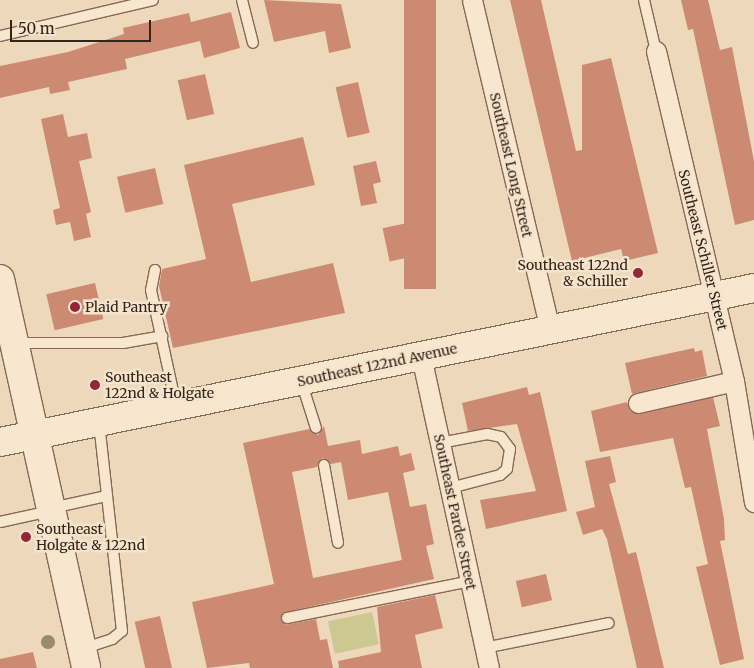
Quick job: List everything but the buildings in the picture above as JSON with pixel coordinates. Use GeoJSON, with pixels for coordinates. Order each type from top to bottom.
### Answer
{"type":"FeatureCollection","features":[{"type":"Feature","properties":{"kind":"main road"},"geometry":{"type":"LineString","coordinates":[[0,279],[17,343],[84,659]]}},
{"type":"Feature","properties":{"kind":"main road","name":"Southeast 122nd Avenue"},"geometry":{"type":"LineString","coordinates":[[0,442],[754,288]]}},
{"type":"Feature","properties":{"kind":"street","name":"Southeast Long Street"},"geometry":{"type":"LineString","coordinates":[[472,0],[550,330]]}},
{"type":"Feature","properties":{"kind":"street","name":"Southeast Schiller Street"},"geometry":{"type":"LineString","coordinates":[[656,51],[734,381],[754,502]]}},
{"type":"Feature","properties":{"kind":"street","name":"Southeast Pardee Street"},"geometry":{"type":"LineString","coordinates":[[422,356],[489,668]]}},
{"type":"Feature","properties":{"kind":"street"},"geometry":{"type":"LineString","coordinates":[[638,403],[734,381]]}},
{"type":"Feature","properties":{"kind":"lane"},"geometry":{"type":"LineString","coordinates":[[0,36],[153,0]]}},
{"type":"Feature","properties":{"kind":"lane"},"geometry":{"type":"LineString","coordinates":[[242,0],[253,44]]}},
{"type":"Feature","properties":{"kind":"lane","name":"Southeast Schiller Street"},"geometry":{"type":"LineString","coordinates":[[644,0],[656,51]]}},
{"type":"Feature","properties":{"kind":"lane"},"geometry":{"type":"LineString","coordinates":[[155,270],[151,290],[176,406]]}},
{"type":"Feature","properties":{"kind":"lane"},"geometry":{"type":"LineString","coordinates":[[17,343],[114,344],[162,336]]}},
{"type":"Feature","properties":{"kind":"lane"},"geometry":{"type":"LineString","coordinates":[[301,380],[316,428]]}},
{"type":"Feature","properties":{"kind":"lane"},"geometry":{"type":"LineString","coordinates":[[84,659],[122,631],[115,539],[106,496],[99,421]]}},
{"type":"Feature","properties":{"kind":"lane"},"geometry":{"type":"LineString","coordinates":[[440,443],[487,434],[501,437],[510,449],[507,469],[500,475],[450,488]]}},
{"type":"Feature","properties":{"kind":"lane"},"geometry":{"type":"LineString","coordinates":[[324,466],[338,543]]}},
{"type":"Feature","properties":{"kind":"lane"},"geometry":{"type":"LineString","coordinates":[[0,522],[106,496]]}},
{"type":"Feature","properties":{"kind":"lane"},"geometry":{"type":"LineString","coordinates":[[287,618],[470,581]]}},
{"type":"Feature","properties":{"kind":"lane"},"geometry":{"type":"LineString","coordinates":[[484,648],[609,623]]}},
{"type":"Feature","properties":{"kind":"shaded area"},"geometry":{"type":"Polygon","coordinates":[[[372,612],[379,644],[335,654],[328,621],[372,612]]]}},
{"type":"Feature","properties":{"kind":"place","name":"Southeast 122nd & Schiller"},"geometry":{"type":"Point","coordinates":[638,273]}},
{"type":"Feature","properties":{"kind":"place","name":"Plaid Pantry"},"geometry":{"type":"Point","coordinates":[75,307]}},
{"type":"Feature","properties":{"kind":"place","name":"Southeast 122nd & Holgate"},"geometry":{"type":"Point","coordinates":[95,385]}},
{"type":"Feature","properties":{"kind":"place","name":"Southeast Holgate & 122nd"},"geometry":{"type":"Point","coordinates":[26,537]}}]}
